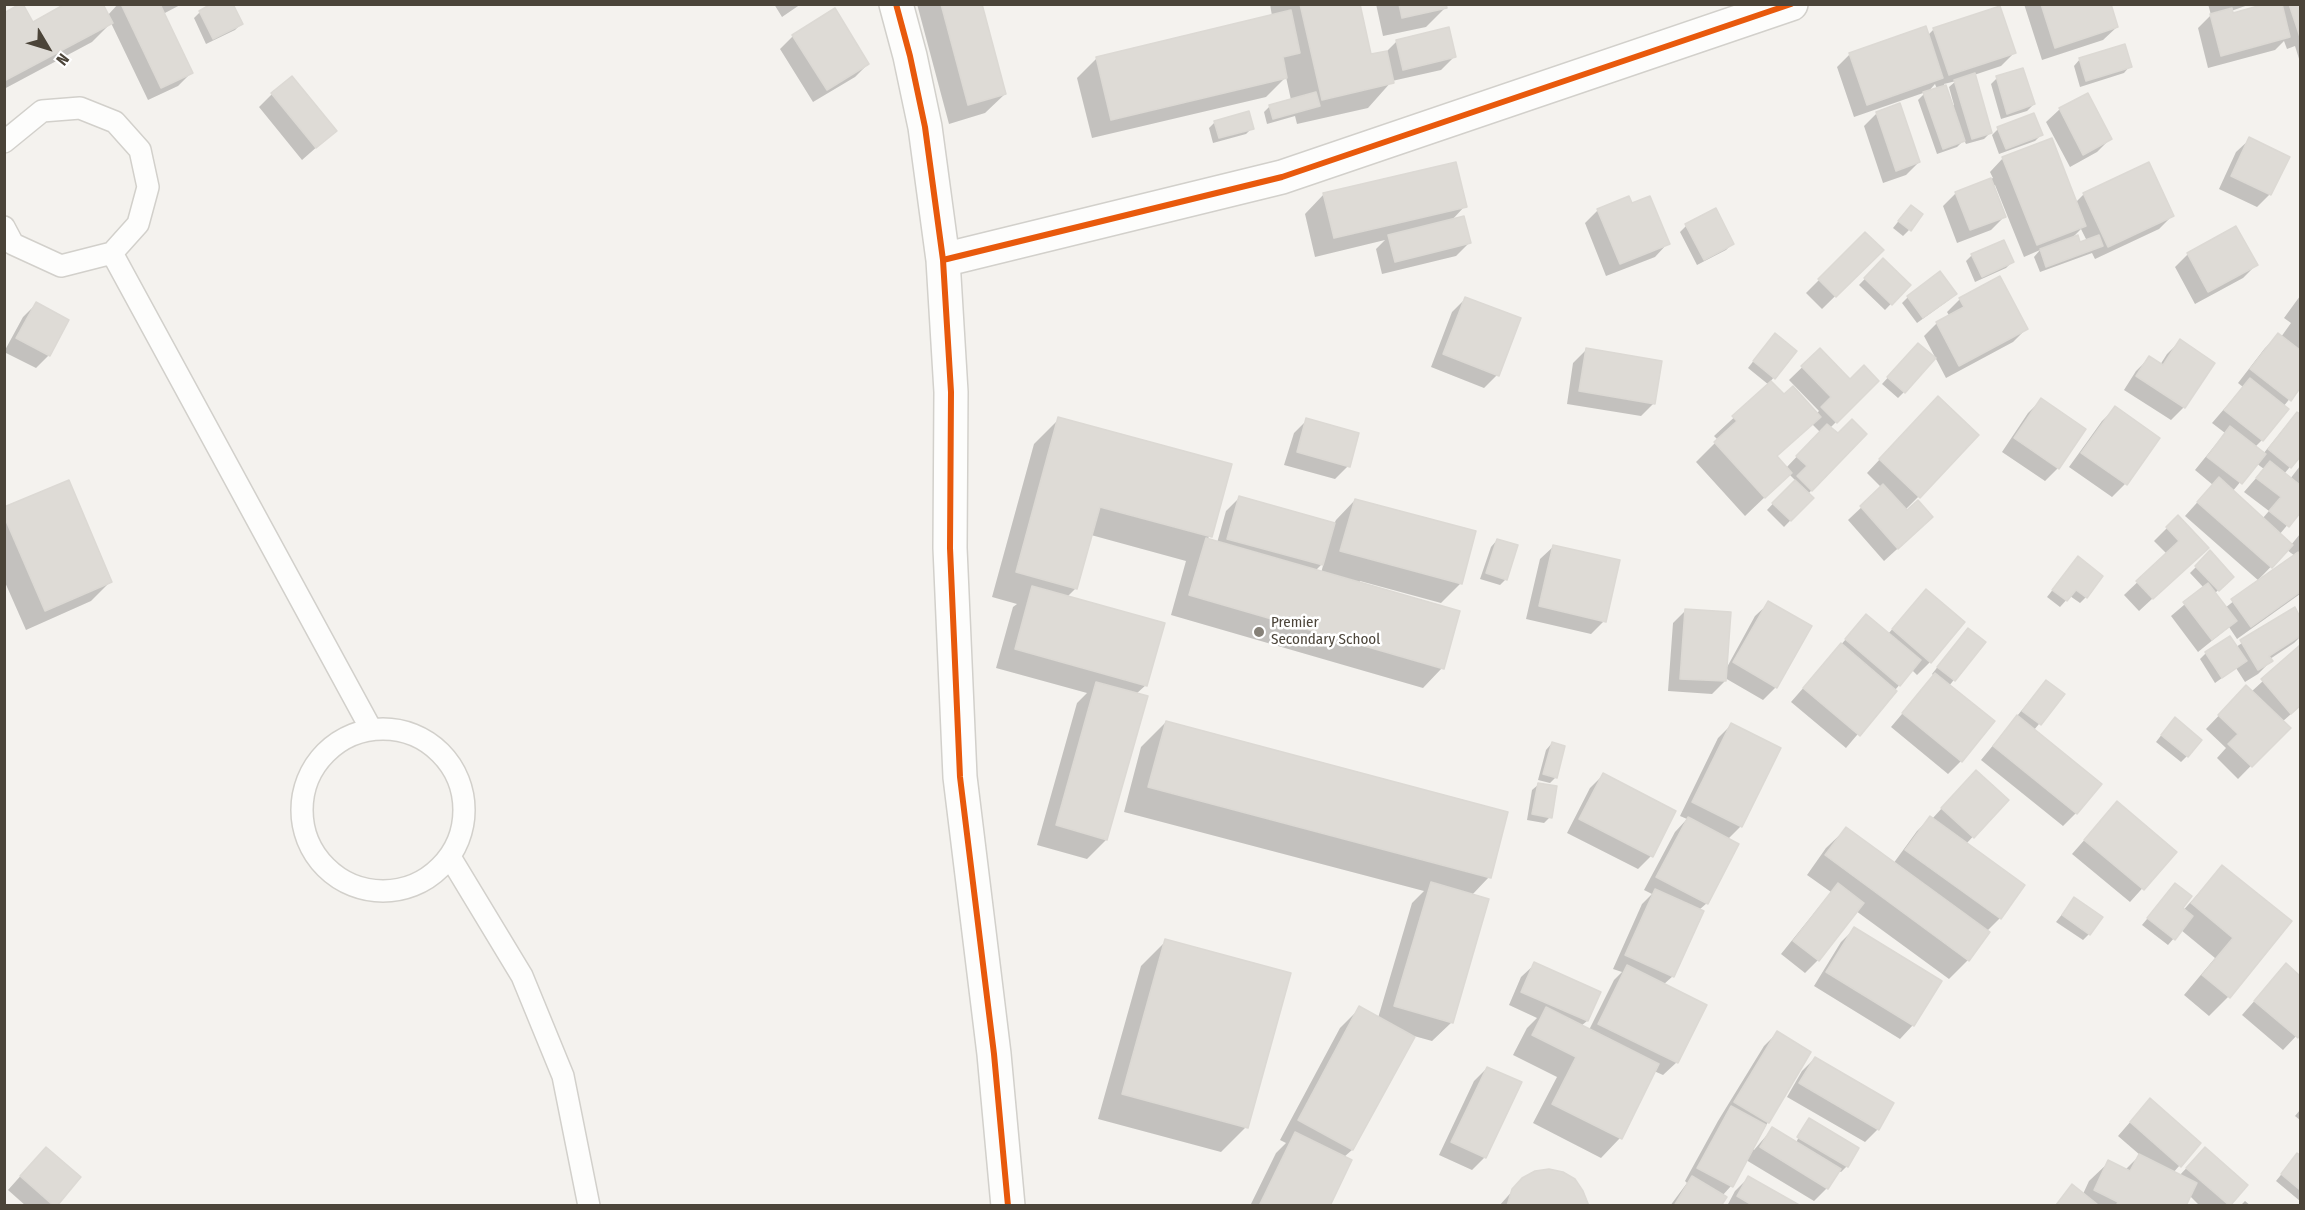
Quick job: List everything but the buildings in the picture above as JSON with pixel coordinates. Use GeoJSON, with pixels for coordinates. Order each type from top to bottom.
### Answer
{"type":"FeatureCollection","features":[{"type":"Feature","properties":{"kind":"street"},"geometry":{"type":"LineString","coordinates":[[896,4],[925,127],[943,260],[951,392],[950,548],[960,777],[994,1054],[1008,1206]]}},
{"type":"Feature","properties":{"kind":"street"},"geometry":{"type":"LineString","coordinates":[[943,260],[1282,177],[1791,4]]}},
{"type":"Feature","properties":{"kind":"lane"},"geometry":{"type":"LineString","coordinates":[[4,142],[42,111],[80,108],[115,122],[140,150],[148,188],[138,224],[112,253],[61,266],[13,244],[4,227]]}},
{"type":"Feature","properties":{"kind":"lane"},"geometry":{"type":"LineString","coordinates":[[112,253],[371,729]]}},
{"type":"Feature","properties":{"kind":"lane"},"geometry":{"type":"LineString","coordinates":[[371,729],[403,730],[431,743],[453,766],[464,797],[463,829],[450,857],[423,882],[389,892],[354,887],[324,867],[306,837],[301,809],[306,780],[321,756],[344,738],[371,729]]}},
{"type":"Feature","properties":{"kind":"lane"},"geometry":{"type":"LineString","coordinates":[[450,857],[522,976],[563,1076],[589,1206]]}},
{"type":"Feature","properties":{"kind":"cycle path"},"geometry":{"type":"LineString","coordinates":[[896,4],[925,127],[943,260],[951,392],[950,548],[960,777],[994,1054],[1008,1206]]}},
{"type":"Feature","properties":{"kind":"cycle path"},"geometry":{"type":"LineString","coordinates":[[943,260],[1282,177],[1791,4]]}},
{"type":"Feature","properties":{"kind":"place","name":"Premier Secondary School"},"geometry":{"type":"Point","coordinates":[1259,632]}}]}
